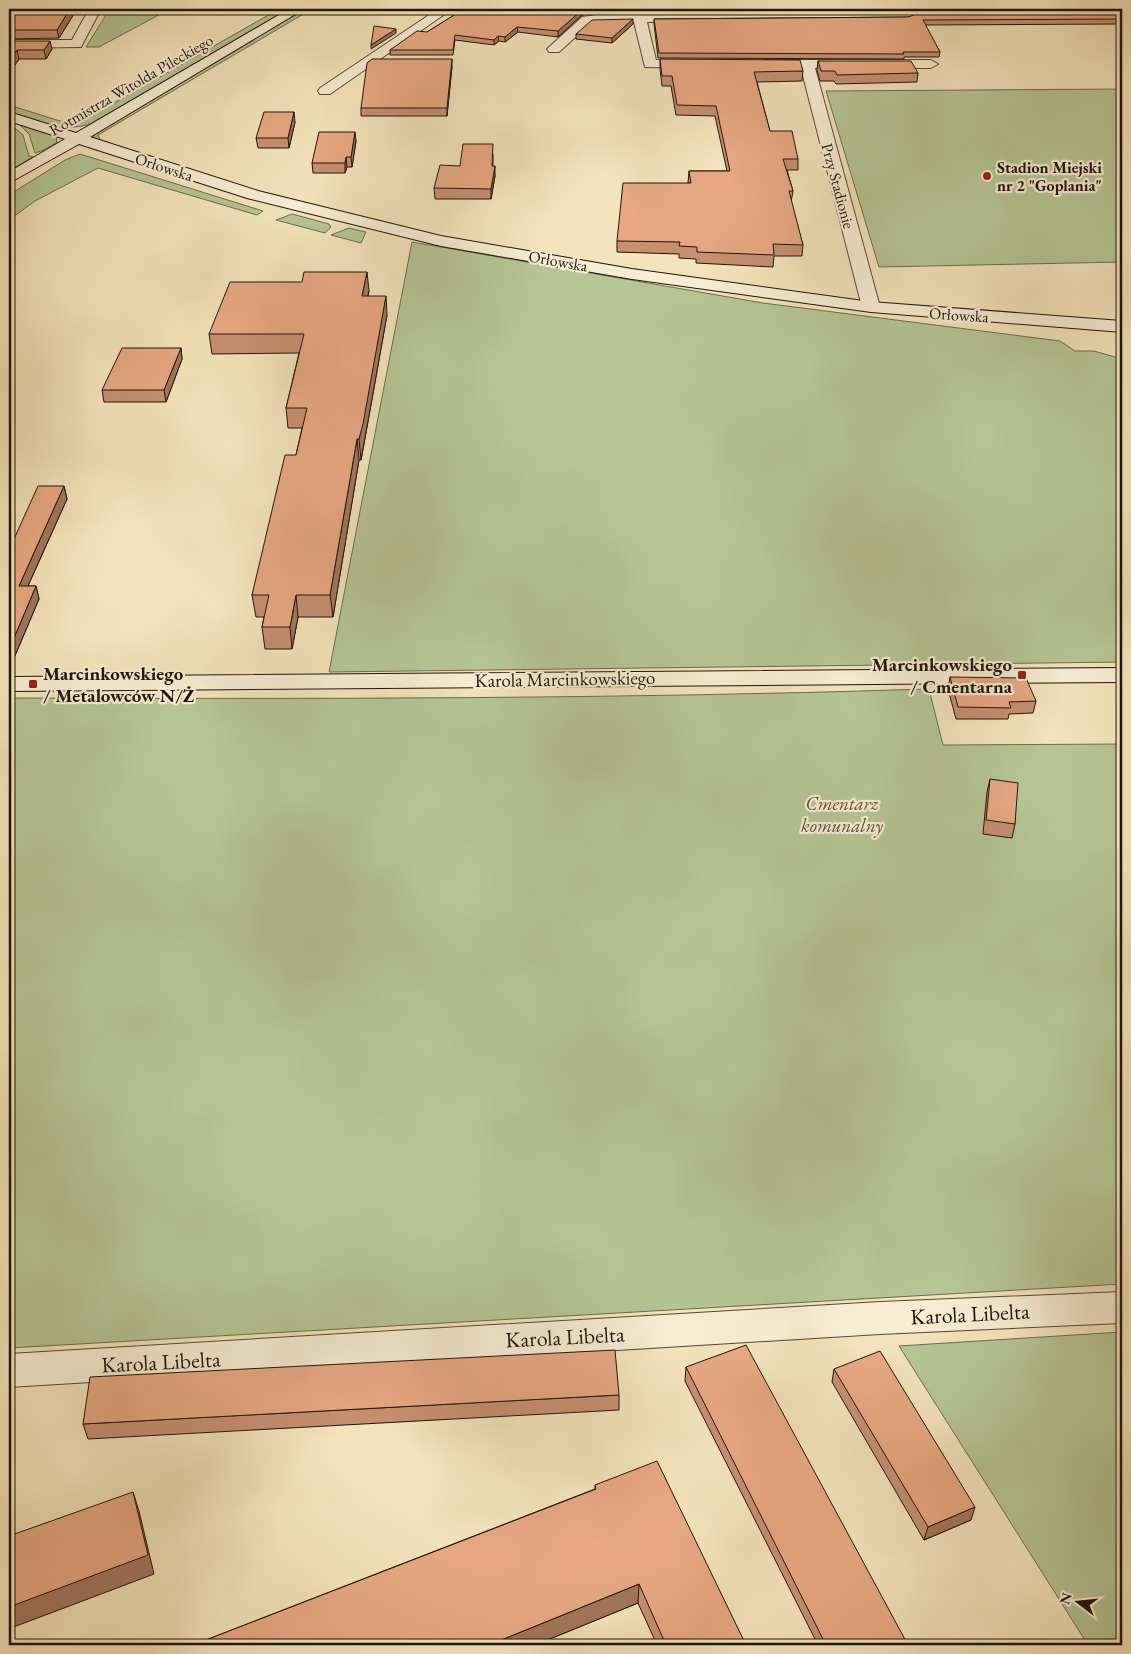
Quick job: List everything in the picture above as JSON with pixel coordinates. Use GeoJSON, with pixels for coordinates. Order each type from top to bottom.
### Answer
{"type":"FeatureCollection","features":[{"type":"Feature","properties":{"kind":"street"},"geometry":{"type":"LineString","coordinates":[[9,44],[76,44],[95,9]]}},
{"type":"Feature","properties":{"kind":"street","name":"Rotmistrza Witolda Pileckiego"},"geometry":{"type":"LineString","coordinates":[[9,178],[298,9]]}},
{"type":"Feature","properties":{"kind":"street"},"geometry":{"type":"LineString","coordinates":[[325,91],[446,9]]}},
{"type":"Feature","properties":{"kind":"street"},"geometry":{"type":"LineString","coordinates":[[554,50],[587,20],[639,17],[1078,9]]}},
{"type":"Feature","properties":{"kind":"street"},"geometry":{"type":"LineString","coordinates":[[639,17],[650,64],[709,64]]}},
{"type":"Feature","properties":{"kind":"street"},"geometry":{"type":"LineString","coordinates":[[366,62],[396,62]]}},
{"type":"Feature","properties":{"kind":"street"},"geometry":{"type":"LineString","coordinates":[[748,64],[931,64]]}},
{"type":"Feature","properties":{"kind":"street","name":"Przy Stadionie"},"geometry":{"type":"LineString","coordinates":[[806,64],[832,169],[871,307]]}},
{"type":"Feature","properties":{"kind":"street","name":"Orłowska"},"geometry":{"type":"LineString","coordinates":[[9,116],[282,203],[441,241],[642,276],[871,307],[1122,327]]}},
{"type":"Feature","properties":{"kind":"street","name":"Karola Marcinkowskiego"},"geometry":{"type":"LineString","coordinates":[[9,684],[1122,675]]}},
{"type":"Feature","properties":{"kind":"street","name":"Karola Libelta"},"geometry":{"type":"LineString","coordinates":[[9,1371],[880,1318],[1122,1307]]}},
{"type":"Feature","properties":{"kind":"green space"},"geometry":{"type":"Polygon","coordinates":[[[279,9],[289,9],[90,124],[58,127],[9,112],[9,105],[72,123],[114,103],[279,9]]]}},
{"type":"Feature","properties":{"kind":"green space"},"geometry":{"type":"Polygon","coordinates":[[[306,9],[312,9],[98,135],[101,142],[93,139],[95,132],[306,9]]]}},
{"type":"Feature","properties":{"kind":"green space"},"geometry":{"type":"Polygon","coordinates":[[[109,10],[168,10],[99,47],[86,47],[109,10]]]}},
{"type":"Feature","properties":{"kind":"green space","name":"Stadion Miejski nr 2 \"Goplania\""},"geometry":{"type":"Polygon","coordinates":[[[1122,89],[1122,262],[879,267],[826,91],[1122,89]]]}},
{"type":"Feature","properties":{"kind":"green space"},"geometry":{"type":"Polygon","coordinates":[[[17,122],[56,136],[57,142],[35,153],[29,134],[17,122]]]}},
{"type":"Feature","properties":{"kind":"green space"},"geometry":{"type":"Polygon","coordinates":[[[9,123],[23,135],[29,156],[33,157],[9,171],[9,123]]]}},
{"type":"Feature","properties":{"kind":"green space"},"geometry":{"type":"Polygon","coordinates":[[[80,154],[263,211],[257,215],[98,168],[35,201],[9,220],[9,195],[65,160],[80,154]]]}},
{"type":"Feature","properties":{"kind":"green space"},"geometry":{"type":"Polygon","coordinates":[[[292,214],[329,224],[331,227],[325,233],[276,220],[292,214]]]}},
{"type":"Feature","properties":{"kind":"green space"},"geometry":{"type":"Polygon","coordinates":[[[349,228],[366,232],[361,243],[331,235],[349,228]]]}},
{"type":"Feature","properties":{"kind":"green space"},"geometry":{"type":"Polygon","coordinates":[[[412,242],[763,303],[1060,341],[1075,351],[1094,351],[1122,359],[1122,662],[329,672],[412,242]]]}},
{"type":"Feature","properties":{"kind":"green space","name":"Cmentarz komunalny"},"geometry":{"type":"Polygon","coordinates":[[[929,689],[943,745],[1122,744],[1122,1284],[9,1348],[9,698],[584,697],[929,689]]]}},
{"type":"Feature","properties":{"kind":"green space"},"geometry":{"type":"Polygon","coordinates":[[[1122,1332],[1122,1645],[1088,1645],[899,1346],[1122,1332]]]}},
{"type":"Feature","properties":{"kind":"building"},"geometry":{"type":"Polygon","coordinates":[[[9,9],[70,9],[57,30],[9,30],[9,9]]]}},
{"type":"Feature","properties":{"kind":"building"},"geometry":{"type":"Polygon","coordinates":[[[464,9],[592,9],[582,10],[558,31],[517,27],[505,37],[498,36],[494,40],[455,35],[453,50],[390,50],[417,31],[427,32],[464,9]]]}},
{"type":"Feature","properties":{"kind":"building"},"geometry":{"type":"Polygon","coordinates":[[[1122,9],[1122,19],[923,20],[940,52],[903,52],[904,54],[659,53],[654,19],[908,17],[914,15],[914,10],[1122,9]]]}},
{"type":"Feature","properties":{"kind":"building"},"geometry":{"type":"Polygon","coordinates":[[[633,19],[612,38],[576,34],[592,20],[633,19]]]}},
{"type":"Feature","properties":{"kind":"building"},"geometry":{"type":"Polygon","coordinates":[[[374,26],[396,29],[371,45],[374,26]]]}},
{"type":"Feature","properties":{"kind":"building"},"geometry":{"type":"Polygon","coordinates":[[[9,41],[50,41],[44,50],[17,50],[9,60],[9,41]]]}},
{"type":"Feature","properties":{"kind":"building"},"geometry":{"type":"Polygon","coordinates":[[[372,59],[452,59],[447,108],[361,108],[367,63],[372,59]]]}},
{"type":"Feature","properties":{"kind":"building"},"geometry":{"type":"Polygon","coordinates":[[[660,59],[800,60],[803,71],[754,72],[770,131],[792,131],[798,159],[783,159],[793,191],[789,191],[803,245],[773,244],[774,255],[697,252],[697,247],[679,246],[680,242],[617,241],[623,183],[691,183],[689,171],[730,171],[716,106],[677,105],[672,76],[662,76],[660,59]]]}},
{"type":"Feature","properties":{"kind":"building"},"geometry":{"type":"Polygon","coordinates":[[[818,61],[911,61],[918,73],[837,75],[835,71],[821,71],[818,61]]]}},
{"type":"Feature","properties":{"kind":"building"},"geometry":{"type":"Polygon","coordinates":[[[264,112],[294,112],[288,138],[256,138],[264,112]]]}},
{"type":"Feature","properties":{"kind":"building"},"geometry":{"type":"Polygon","coordinates":[[[319,132],[355,132],[351,157],[346,157],[345,163],[312,163],[319,132]]]}},
{"type":"Feature","properties":{"kind":"building"},"geometry":{"type":"Polygon","coordinates":[[[463,144],[493,144],[492,166],[495,166],[491,189],[434,188],[440,165],[460,166],[463,144]]]}},
{"type":"Feature","properties":{"kind":"building"},"geometry":{"type":"Polygon","coordinates":[[[304,272],[367,272],[362,296],[386,296],[363,424],[359,439],[357,439],[330,595],[296,595],[290,627],[262,627],[269,595],[252,595],[285,455],[296,455],[307,408],[286,408],[304,334],[209,334],[230,282],[302,282],[304,272]]]}},
{"type":"Feature","properties":{"kind":"building"},"geometry":{"type":"Polygon","coordinates":[[[122,348],[181,348],[164,390],[102,390],[122,348]]]}},
{"type":"Feature","properties":{"kind":"building"},"geometry":{"type":"Polygon","coordinates":[[[38,486],[64,486],[19,586],[36,586],[11,645],[9,645],[9,550],[38,486]]]}},
{"type":"Feature","properties":{"kind":"building"},"geometry":{"type":"Polygon","coordinates":[[[950,677],[1026,678],[1036,701],[1009,702],[1011,708],[958,707],[950,677]]]}},
{"type":"Feature","properties":{"kind":"building"},"geometry":{"type":"Polygon","coordinates":[[[990,779],[1018,783],[1015,824],[986,820],[990,779]]]}},
{"type":"Feature","properties":{"kind":"building"},"geometry":{"type":"Polygon","coordinates":[[[746,1345],[908,1645],[826,1645],[686,1367],[746,1345]]]}},
{"type":"Feature","properties":{"kind":"building"},"geometry":{"type":"Polygon","coordinates":[[[615,1350],[619,1395],[83,1424],[90,1377],[615,1350]]]}},
{"type":"Feature","properties":{"kind":"building"},"geometry":{"type":"Polygon","coordinates":[[[880,1351],[975,1507],[928,1527],[834,1369],[880,1351]]]}},
{"type":"Feature","properties":{"kind":"building"},"geometry":{"type":"Polygon","coordinates":[[[657,1461],[746,1645],[666,1645],[639,1584],[489,1645],[193,1645],[596,1489],[595,1485],[657,1461]]]}},
{"type":"Feature","properties":{"kind":"building"},"geometry":{"type":"Polygon","coordinates":[[[133,1492],[148,1555],[9,1607],[9,1536],[133,1492]]]}},
{"type":"Feature","properties":{"kind":"place","name":"Stadion Miejski nr 2 \"Goplania\""},"geometry":{"type":"Point","coordinates":[987,176]}},
{"type":"Feature","properties":{"kind":"place","name":"Marcinkowskiego / Cmentarna"},"geometry":{"type":"Point","coordinates":[1022,675]}},
{"type":"Feature","properties":{"kind":"place","name":"Marcinkowskiego / Metalowców N/Ż"},"geometry":{"type":"Point","coordinates":[33,684]}}]}
